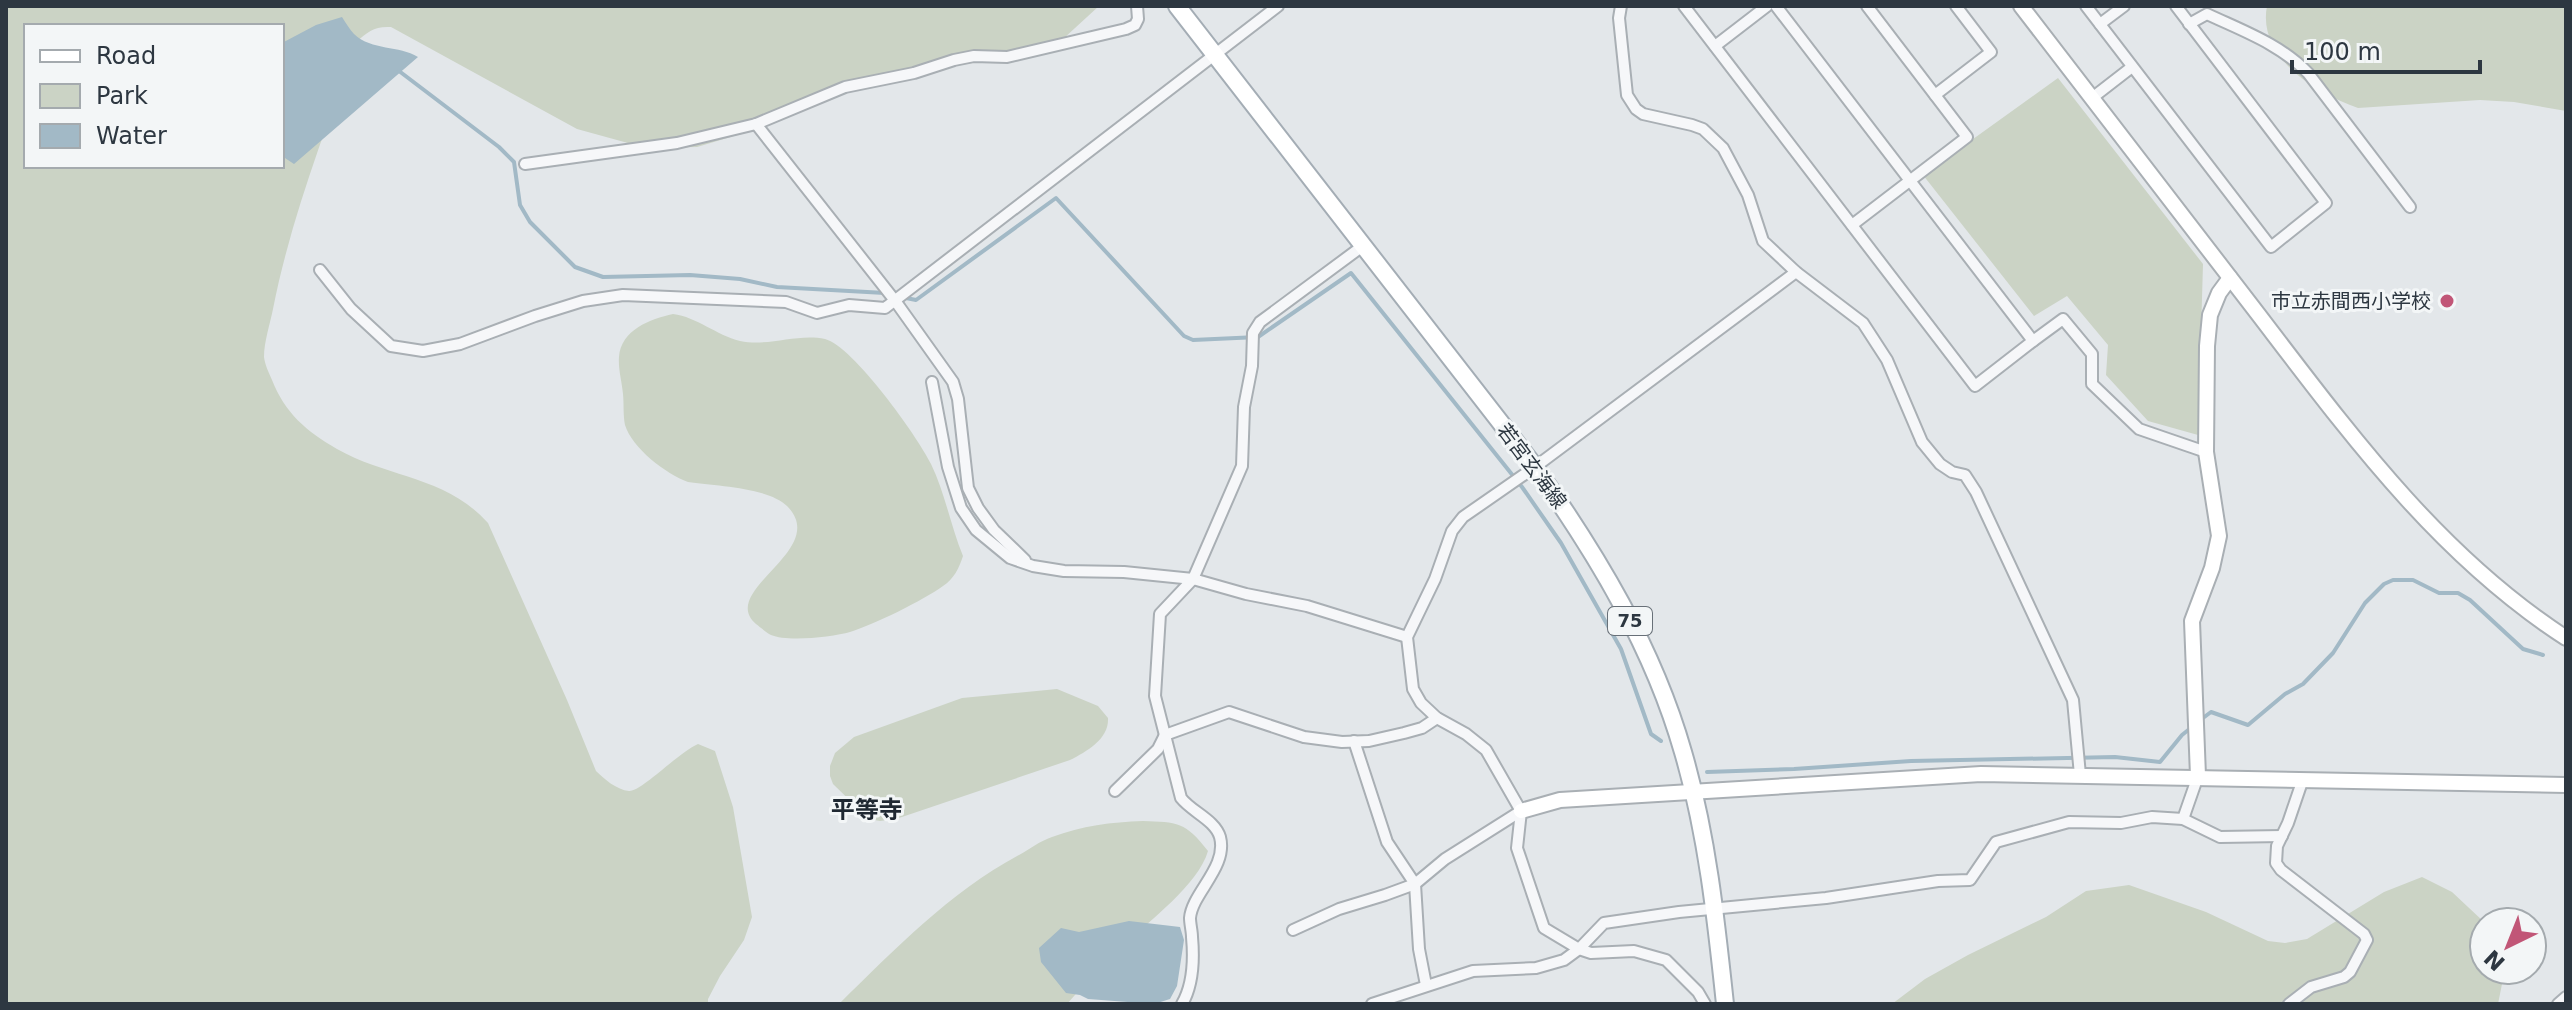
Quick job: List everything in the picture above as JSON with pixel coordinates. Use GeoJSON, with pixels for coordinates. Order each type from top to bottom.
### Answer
{"type":"FeatureCollection","features":[{"type":"Feature","properties":{"kind":"main road","name":"若宮玄海線"},"geometry":{"type":"LineString","coordinates":[[1177,6],[1535,467],[1578,527],[1614,587],[1641,642],[1683,752],[1701,827],[1715,909],[1725,1004]]}},
{"type":"Feature","properties":{"kind":"street"},"geometry":{"type":"LineString","coordinates":[[525,164],[677,143],[756,124],[845,87],[914,73],[954,60],[974,56],[1007,57],[1126,29],[1135,25],[1138,19],[1137,6]]}},
{"type":"Feature","properties":{"kind":"street"},"geometry":{"type":"LineString","coordinates":[[320,270],[351,309],[391,346],[423,351],[460,344],[583,301],[623,295],[786,302],[817,313],[849,305],[885,308],[1278,6]]}},
{"type":"Feature","properties":{"kind":"street"},"geometry":{"type":"LineString","coordinates":[[1621,6],[1619,18],[1627,95],[1636,109],[1643,114],[1703,129],[1723,148],[1748,195],[1763,241],[1796,272],[1863,323],[1887,360],[1922,442],[1940,464],[1952,472],[1965,475],[1976,492],[2073,700],[2080,775]]}},
{"type":"Feature","properties":{"kind":"street"},"geometry":{"type":"LineString","coordinates":[[1684,6],[1975,386],[2063,319],[2092,354],[2092,384],[2139,429],[2206,452]]}},
{"type":"Feature","properties":{"kind":"street"},"geometry":{"type":"LineString","coordinates":[[1715,46],[1767,6]]}},
{"type":"Feature","properties":{"kind":"street"},"geometry":{"type":"LineString","coordinates":[[1776,6],[2033,341]]}},
{"type":"Feature","properties":{"kind":"street"},"geometry":{"type":"LineString","coordinates":[[1852,225],[1967,137],[1867,6]]}},
{"type":"Feature","properties":{"kind":"street"},"geometry":{"type":"LineString","coordinates":[[1935,95],[1991,52],[1956,6]]}},
{"type":"Feature","properties":{"kind":"street"},"geometry":{"type":"LineString","coordinates":[[2021,6],[2370,458],[2424,520],[2498,588],[2566,638]]}},
{"type":"Feature","properties":{"kind":"street"},"geometry":{"type":"LineString","coordinates":[[2086,6],[2271,247],[2326,203],[2176,6]]}},
{"type":"Feature","properties":{"kind":"street"},"geometry":{"type":"LineString","coordinates":[[2100,24],[2124,6]]}},
{"type":"Feature","properties":{"kind":"street"},"geometry":{"type":"LineString","coordinates":[[2189,24],[2207,14],[2271,44],[2293,58],[2308,73],[2410,207]]}},
{"type":"Feature","properties":{"kind":"street"},"geometry":{"type":"LineString","coordinates":[[2092,98],[2132,67]]}},
{"type":"Feature","properties":{"kind":"street"},"geometry":{"type":"LineString","coordinates":[[756,124],[896,302],[953,382],[958,399],[968,488],[994,530],[1033,566]]}},
{"type":"Feature","properties":{"kind":"street"},"geometry":{"type":"LineString","coordinates":[[1182,1004],[1191,980],[1193,938],[1190,916],[1222,849],[1213,824],[1190,809],[1181,798],[1155,696],[1160,614],[1193,579],[1242,466],[1244,407],[1252,366],[1253,333],[1260,322],[1364,245]]}},
{"type":"Feature","properties":{"kind":"street"},"geometry":{"type":"LineString","coordinates":[[1705,1004],[1698,992],[1666,960],[1634,951],[1591,953],[1544,928],[1517,848],[1521,811],[1486,750],[1466,734],[1437,718],[1421,703],[1413,689],[1407,637],[1435,579],[1452,531],[1463,517],[1796,272]]}},
{"type":"Feature","properties":{"kind":"street"},"geometry":{"type":"LineString","coordinates":[[2183,819],[2198,776],[2192,621],[2212,568],[2219,536],[2206,452],[2207,346],[2210,315],[2219,293],[2230,278]]}},
{"type":"Feature","properties":{"kind":"street"},"geometry":{"type":"LineString","coordinates":[[932,382],[948,467],[961,508],[976,530],[1010,558],[1064,571],[1124,572],[1193,579],[1307,606],[1407,637]]}},
{"type":"Feature","properties":{"kind":"street"},"geometry":{"type":"LineString","coordinates":[[1115,791],[1158,749],[1165,735],[1229,712],[1304,737],[1354,741],[1404,733],[1422,728],[1437,718]]}},
{"type":"Feature","properties":{"kind":"street"},"geometry":{"type":"LineString","coordinates":[[1354,741],[1387,842],[1415,884],[1419,949],[1426,985]]}},
{"type":"Feature","properties":{"kind":"street"},"geometry":{"type":"LineString","coordinates":[[1293,930],[1339,909],[1415,884],[1445,859],[1521,811],[1560,800],[1981,774],[2566,785]]}},
{"type":"Feature","properties":{"kind":"street"},"geometry":{"type":"LineString","coordinates":[[2289,1004],[2311,987],[2344,977],[2350,972],[2367,940],[2364,934],[2276,863],[2276,854],[2303,779]]}},
{"type":"Feature","properties":{"kind":"street"},"geometry":{"type":"LineString","coordinates":[[1372,1004],[1473,971],[1536,968],[1564,960],[1604,923],[1826,898],[1938,881],[1970,880],[1978,872],[1989,849],[2002,839],[2069,822],[2121,823],[2152,817],[2183,819],[2220,837],[2282,836]]}},
{"type":"Feature","properties":{"kind":"street"},"geometry":{"type":"LineString","coordinates":[[2558,1004],[2566,997]]}},
{"type":"Feature","properties":{"kind":"green space"},"geometry":{"type":"Polygon","coordinates":[[[6,6],[1099,6],[1063,39],[1041,49],[981,62],[887,72],[754,130],[697,147],[646,148],[577,129],[391,27],[372,30],[356,42],[289,241],[264,351],[270,375],[290,412],[316,435],[356,459],[454,496],[488,523],[596,771],[603,777],[624,790],[635,790],[698,744],[715,751],[733,807],[752,917],[744,940],[720,976],[708,1004],[6,1004],[6,6]]]}},
{"type":"Feature","properties":{"kind":"green space"},"geometry":{"type":"Polygon","coordinates":[[[2267,6],[2566,6],[2566,111],[2480,100],[2358,108],[2308,83],[2280,57],[2266,25],[2267,6]]]}},
{"type":"Feature","properties":{"kind":"green space"},"geometry":{"type":"Polygon","coordinates":[[[2058,78],[2203,264],[2198,435],[2148,421],[2106,375],[2108,345],[2067,296],[2034,316],[1923,175],[2058,78]]]}},
{"type":"Feature","properties":{"kind":"green space"},"geometry":{"type":"Polygon","coordinates":[[[673,314],[740,341],[825,339],[852,358],[899,414],[931,464],[963,556],[950,580],[898,612],[842,634],[810,638],[778,637],[756,624],[748,611],[751,597],[795,538],[797,522],[787,506],[754,491],[688,482],[679,478],[642,451],[625,425],[619,366],[621,348],[638,327],[673,314]]]}},
{"type":"Feature","properties":{"kind":"green space"},"geometry":{"type":"Polygon","coordinates":[[[1057,689],[1098,706],[1108,718],[1101,738],[1070,760],[896,819],[880,821],[869,819],[833,784],[830,766],[835,753],[854,737],[962,698],[1057,689]]]}},
{"type":"Feature","properties":{"kind":"green space"},"geometry":{"type":"Polygon","coordinates":[[[1164,822],[1187,829],[1208,851],[1203,864],[1184,889],[1109,959],[1067,1004],[839,1004],[924,923],[994,870],[1043,841],[1063,833],[1097,825],[1164,822]]]}},
{"type":"Feature","properties":{"kind":"green space"},"geometry":{"type":"Polygon","coordinates":[[[2422,877],[2452,892],[2468,907],[2468,986],[2502,986],[2498,1004],[1892,1004],[1925,979],[2046,917],[2086,891],[2129,885],[2206,912],[2268,941],[2285,943],[2307,939],[2384,892],[2422,877]]]}},
{"type":"Feature","properties":{"kind":"water"},"geometry":{"type":"Polygon","coordinates":[[[342,17],[361,39],[418,57],[294,164],[284,156],[284,42],[316,25],[342,17]]]}},
{"type":"Feature","properties":{"kind":"water"},"geometry":{"type":"Polygon","coordinates":[[[1129,921],[1180,927],[1184,940],[1177,986],[1170,999],[1154,1004],[1088,999],[1066,993],[1041,962],[1039,948],[1061,928],[1079,932],[1129,921]]]}},
{"type":"Feature","properties":{"kind":"waterway"},"geometry":{"type":"LineString","coordinates":[[399,71],[499,147],[514,162],[520,205],[530,222],[575,267],[603,277],[690,275],[740,279],[777,287],[885,293]]}},
{"type":"Feature","properties":{"kind":"waterway"},"geometry":{"type":"LineString","coordinates":[[901,297],[916,300],[1056,198],[1184,336],[1193,340],[1258,337],[1351,273],[1522,487],[1561,543],[1621,649],[1651,734],[1661,741]]}},
{"type":"Feature","properties":{"kind":"waterway"},"geometry":{"type":"LineString","coordinates":[[2199,721],[2211,712],[2248,725],[2285,694],[2303,684],[2333,653],[2365,603],[2384,584],[2393,580],[2413,580],[2439,593],[2458,593],[2470,600],[2523,649],[2543,655]]}},
{"type":"Feature","properties":{"kind":"waterway"},"geometry":{"type":"LineString","coordinates":[[1707,772],[1911,761],[2115,757],[2160,762],[2192,727]]}},
{"type":"Feature","properties":{"kind":"place","name":"市立赤間西小学校"},"geometry":{"type":"Point","coordinates":[2447,301]}},
{"type":"Feature","properties":{"kind":"district","name":"平等寺"},"geometry":{"type":"Point","coordinates":[867,810]}}]}
